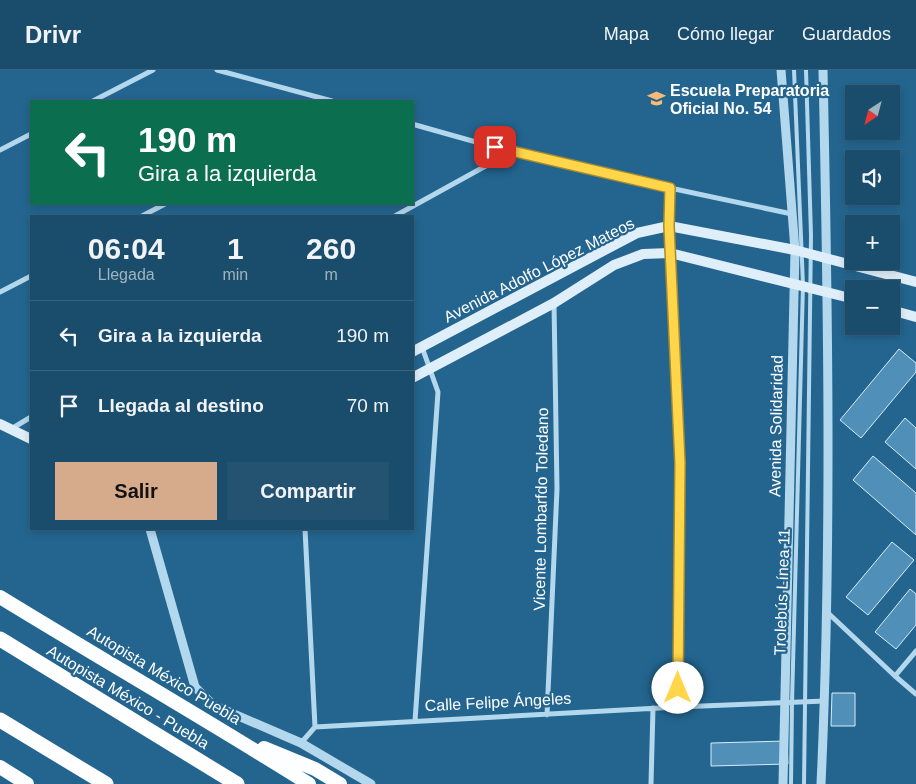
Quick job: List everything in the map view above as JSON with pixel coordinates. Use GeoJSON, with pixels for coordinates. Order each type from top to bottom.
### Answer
{"type":"FeatureCollection","features":[{"type":"Feature","properties":{"kind":"highway","name":"Autopista México Puebla"},"geometry":{"type":"LineString","coordinates":[[0,597],[309,784]]}},
{"type":"Feature","properties":{"kind":"highway","name":"Autopista México - Puebla"},"geometry":{"type":"LineString","coordinates":[[0,639],[237,784]]}},
{"type":"Feature","properties":{"kind":"highway"},"geometry":{"type":"LineString","coordinates":[[0,720],[106,784]]}},
{"type":"Feature","properties":{"kind":"highway"},"geometry":{"type":"LineString","coordinates":[[232,736],[315,769],[340,784]]}},
{"type":"Feature","properties":{"kind":"highway"},"geometry":{"type":"LineString","coordinates":[[0,767],[27,784]]}},
{"type":"Feature","properties":{"kind":"main road","name":"Avenida Adolfo López Mateos"},"geometry":{"type":"LineString","coordinates":[[414,351],[637,233],[669,226],[802,252],[916,282]]}},
{"type":"Feature","properties":{"kind":"main road","name":"Avenida Adolfo López Mateos"},"geometry":{"type":"LineString","coordinates":[[414,377],[554,303],[614,265],[643,254],[670,254],[845,297]]}},
{"type":"Feature","properties":{"kind":"main road"},"geometry":{"type":"LineString","coordinates":[[900,313],[916,317]]}},
{"type":"Feature","properties":{"kind":"main road"},"geometry":{"type":"LineString","coordinates":[[0,424],[30,438]]}},
{"type":"Feature","properties":{"kind":"street"},"geometry":{"type":"LineString","coordinates":[[95,100],[152,70]]}},
{"type":"Feature","properties":{"kind":"street"},"geometry":{"type":"LineString","coordinates":[[218,70],[328,100]]}},
{"type":"Feature","properties":{"kind":"street","name":"Avenida Solidaridad"},"geometry":{"type":"LineString","coordinates":[[781,70],[792,214],[802,252],[788,703],[783,784]]}},
{"type":"Feature","properties":{"kind":"street"},"geometry":{"type":"LineString","coordinates":[[821,784],[827,612],[828,292],[823,70]]}},
{"type":"Feature","properties":{"kind":"street"},"geometry":{"type":"LineString","coordinates":[[414,125],[511,152],[792,214]]}},
{"type":"Feature","properties":{"kind":"street"},"geometry":{"type":"LineString","coordinates":[[0,150],[30,135]]}},
{"type":"Feature","properties":{"kind":"street"},"geometry":{"type":"LineString","coordinates":[[397,215],[511,152]]}},
{"type":"Feature","properties":{"kind":"street"},"geometry":{"type":"LineString","coordinates":[[670,188],[670,254],[680,463],[678,707]]}},
{"type":"Feature","properties":{"kind":"street"},"geometry":{"type":"LineString","coordinates":[[144,215],[163,205]]}},
{"type":"Feature","properties":{"kind":"street"},"geometry":{"type":"LineString","coordinates":[[0,292],[30,277]]}},
{"type":"Feature","properties":{"kind":"street","name":"Vicente Lombarfdo Toledano"},"geometry":{"type":"LineString","coordinates":[[547,715],[557,489],[554,303]]}},
{"type":"Feature","properties":{"kind":"street"},"geometry":{"type":"LineString","coordinates":[[416,721],[438,392],[422,347]]}},
{"type":"Feature","properties":{"kind":"street"},"geometry":{"type":"LineString","coordinates":[[11,428],[30,418]]}},
{"type":"Feature","properties":{"kind":"street"},"geometry":{"type":"LineString","coordinates":[[150,530],[195,687],[213,705],[301,743],[371,784]]}},
{"type":"Feature","properties":{"kind":"street"},"geometry":{"type":"LineString","coordinates":[[301,743],[315,727],[305,530]]}},
{"type":"Feature","properties":{"kind":"street"},"geometry":{"type":"LineString","coordinates":[[827,612],[916,694]]}},
{"type":"Feature","properties":{"kind":"street"},"geometry":{"type":"LineString","coordinates":[[895,676],[916,651]]}},
{"type":"Feature","properties":{"kind":"street","name":"Calle Felipe Ángeles"},"geometry":{"type":"LineString","coordinates":[[315,727],[653,708],[825,701]]}},
{"type":"Feature","properties":{"kind":"street"},"geometry":{"type":"LineString","coordinates":[[651,784],[653,708]]}},
{"type":"Feature","properties":{"kind":"lane","name":"Trolebús Línea 11"},"geometry":{"type":"LineString","coordinates":[[794,70],[802,252]]}},
{"type":"Feature","properties":{"kind":"lane","name":"Trolebús Línea 11"},"geometry":{"type":"LineString","coordinates":[[804,784],[802,252],[806,70]]}},
{"type":"Feature","properties":{"kind":"lane"},"geometry":{"type":"LineString","coordinates":[[788,703],[791,784]]}},
{"type":"Feature","properties":{"kind":"building"},"geometry":{"type":"Polygon","coordinates":[[[899,349],[916,363],[916,372],[861,438],[840,420],[899,349]]]}},
{"type":"Feature","properties":{"kind":"building"},"geometry":{"type":"Polygon","coordinates":[[[905,418],[916,428],[916,469],[885,442],[905,418]]]}},
{"type":"Feature","properties":{"kind":"building"},"geometry":{"type":"Polygon","coordinates":[[[873,456],[916,493],[916,535],[853,480],[873,456]]]}},
{"type":"Feature","properties":{"kind":"building"},"geometry":{"type":"Polygon","coordinates":[[[892,542],[914,560],[868,615],[846,597],[892,542]]]}},
{"type":"Feature","properties":{"kind":"building"},"geometry":{"type":"Polygon","coordinates":[[[910,589],[916,594],[916,625],[896,649],[875,632],[910,589]]]}},
{"type":"Feature","properties":{"kind":"building"},"geometry":{"type":"Polygon","coordinates":[[[832,693],[855,693],[855,726],[831,726],[832,693]]]}},
{"type":"Feature","properties":{"kind":"building"},"geometry":{"type":"Polygon","coordinates":[[[787,741],[788,764],[711,766],[711,743],[787,741]]]}},
{"type":"Feature","properties":{"kind":"place","name":"Escuela Preparatoria Oficial No. 54"},"geometry":{"type":"Point","coordinates":[656,99]}},
{"type":"Feature","properties":{"kind":"route"},"geometry":{"type":"LineString","coordinates":[[495,147],[670,188],[669,226],[680,463],[678,688]]}}]}
